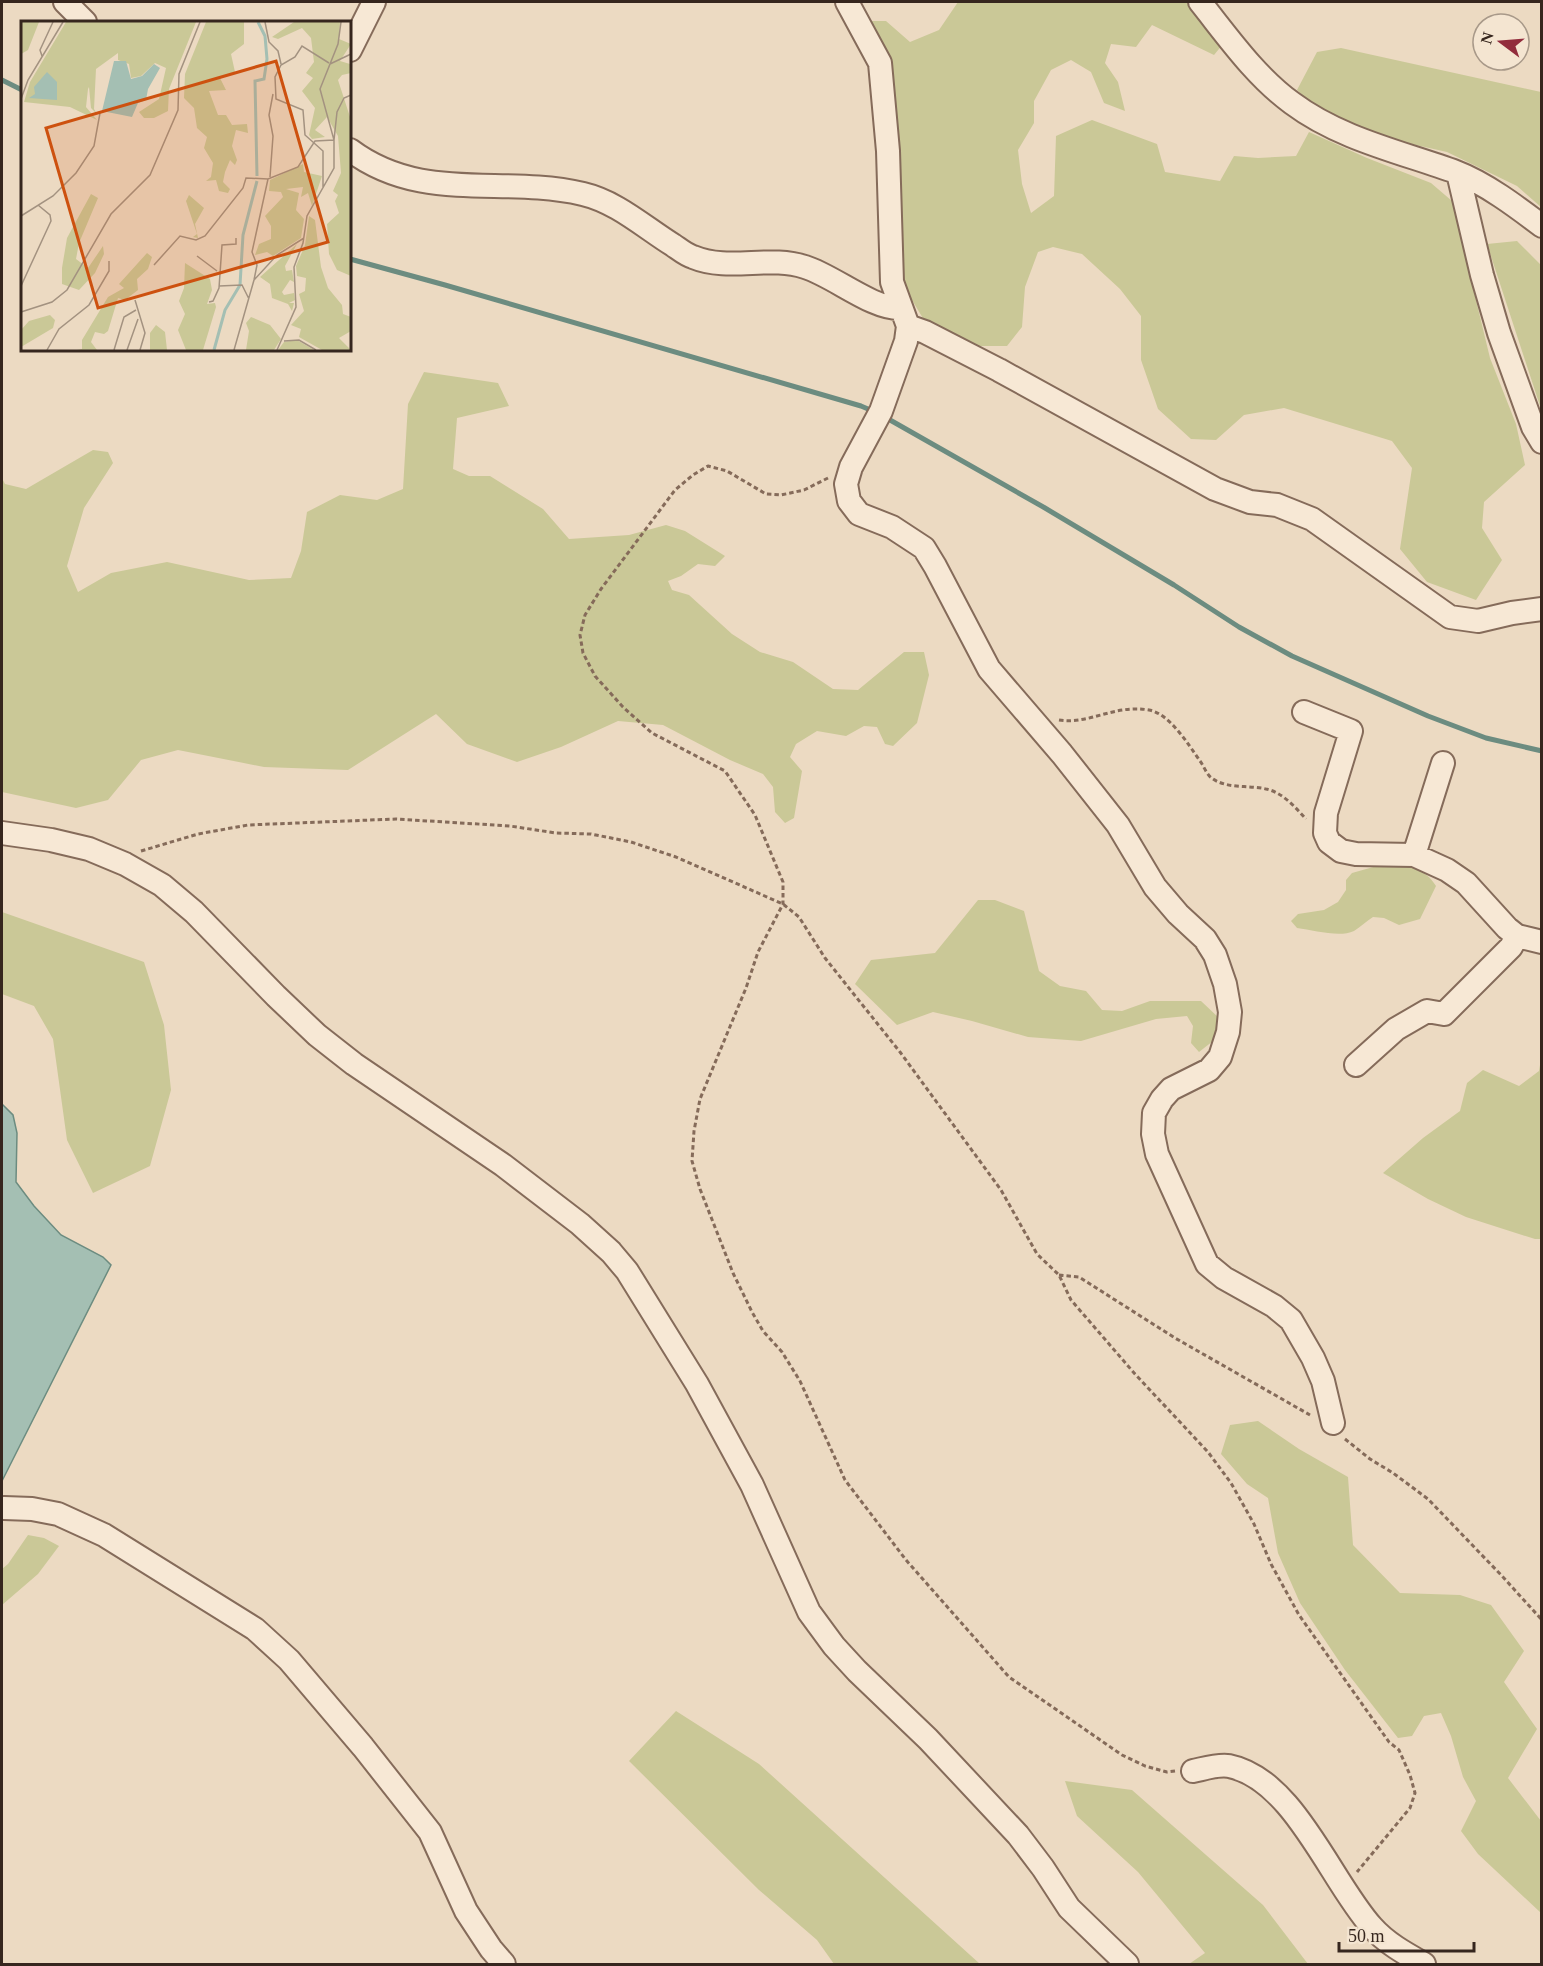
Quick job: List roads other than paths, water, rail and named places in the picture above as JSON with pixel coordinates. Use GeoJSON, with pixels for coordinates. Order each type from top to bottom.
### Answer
{"type":"FeatureCollection","features":[{"type":"Feature","properties":{"kind":"street"},"geometry":{"type":"LineString","coordinates":[[65,2],[84,21]]}},
{"type":"Feature","properties":{"kind":"street"},"geometry":{"type":"LineString","coordinates":[[351,48],[374,2]]}},
{"type":"Feature","properties":{"kind":"street"},"geometry":{"type":"LineString","coordinates":[[847,2],[880,63],[888,151],[892,282],[904,317],[906,341],[879,416],[851,467],[846,484],[849,501],[859,514],[892,527],[924,548],[989,669],[1062,754],[1118,825],[1155,887],[1178,914],[1205,939],[1215,955],[1225,984],[1230,1012],[1228,1032],[1220,1057],[1209,1070],[1171,1089],[1154,1113],[1153,1134],[1157,1154],[1207,1264],[1224,1278],[1274,1306],[1291,1320],[1313,1358],[1323,1381],[1333,1423]]}},
{"type":"Feature","properties":{"kind":"street"},"geometry":{"type":"LineString","coordinates":[[1209,5],[1256,71],[1292,104],[1327,124],[1375,146],[1458,173],[1497,194],[1542,226]]}},
{"type":"Feature","properties":{"kind":"street"},"geometry":{"type":"LineString","coordinates":[[351,151],[366,163],[386,172],[435,185],[554,189],[599,199],[624,212],[692,257],[716,263],[790,264],[805,267],[891,308],[925,332],[999,370],[1215,489],[1250,502],[1277,505],[1312,519],[1450,617],[1478,621],[1542,609]]}},
{"type":"Feature","properties":{"kind":"street"},"geometry":{"type":"LineString","coordinates":[[1458,173],[1482,275],[1499,333],[1533,427],[1542,442]]}},
{"type":"Feature","properties":{"kind":"street"},"geometry":{"type":"LineString","coordinates":[[1304,712],[1351,731],[1326,813],[1325,834],[1329,842],[1341,851],[1356,854],[1414,855],[1447,870],[1466,883],[1517,936],[1542,942]]}},
{"type":"Feature","properties":{"kind":"street"},"geometry":{"type":"LineString","coordinates":[[1414,855],[1443,763]]}},
{"type":"Feature","properties":{"kind":"street"},"geometry":{"type":"LineString","coordinates":[[2,833],[89,849],[125,864],[162,885],[194,912],[317,1035],[354,1064],[503,1165],[580,1224],[611,1252],[627,1271],[697,1384],[752,1485],[809,1612],[834,1646],[857,1671],[928,1739],[1018,1835],[1069,1908],[1127,1965]]}},
{"type":"Feature","properties":{"kind":"street"},"geometry":{"type":"LineString","coordinates":[[1356,1065],[1396,1029],[1427,1011],[1444,1014],[1511,947],[1517,936]]}},
{"type":"Feature","properties":{"kind":"street"},"geometry":{"type":"LineString","coordinates":[[4,1508],[32,1509],[58,1514],[104,1535],[255,1629],[296,1669],[363,1747],[430,1832],[466,1911],[504,1965]]}},
{"type":"Feature","properties":{"kind":"street"},"geometry":{"type":"LineString","coordinates":[[1192,1771],[1227,1765],[1247,1772],[1272,1789],[1298,1819],[1372,1928],[1395,1948],[1424,1965]]}},
{"type":"Feature","properties":{"kind":"waterway"},"geometry":{"type":"LineString","coordinates":[[2,80],[21,90]]}},
{"type":"Feature","properties":{"kind":"waterway"},"geometry":{"type":"LineString","coordinates":[[351,259],[861,406],[875,412]]}},
{"type":"Feature","properties":{"kind":"waterway"},"geometry":{"type":"LineString","coordinates":[[883,416],[1045,508],[1174,585],[1239,627],[1292,656],[1428,716],[1486,738],[1542,751]]}}]}
